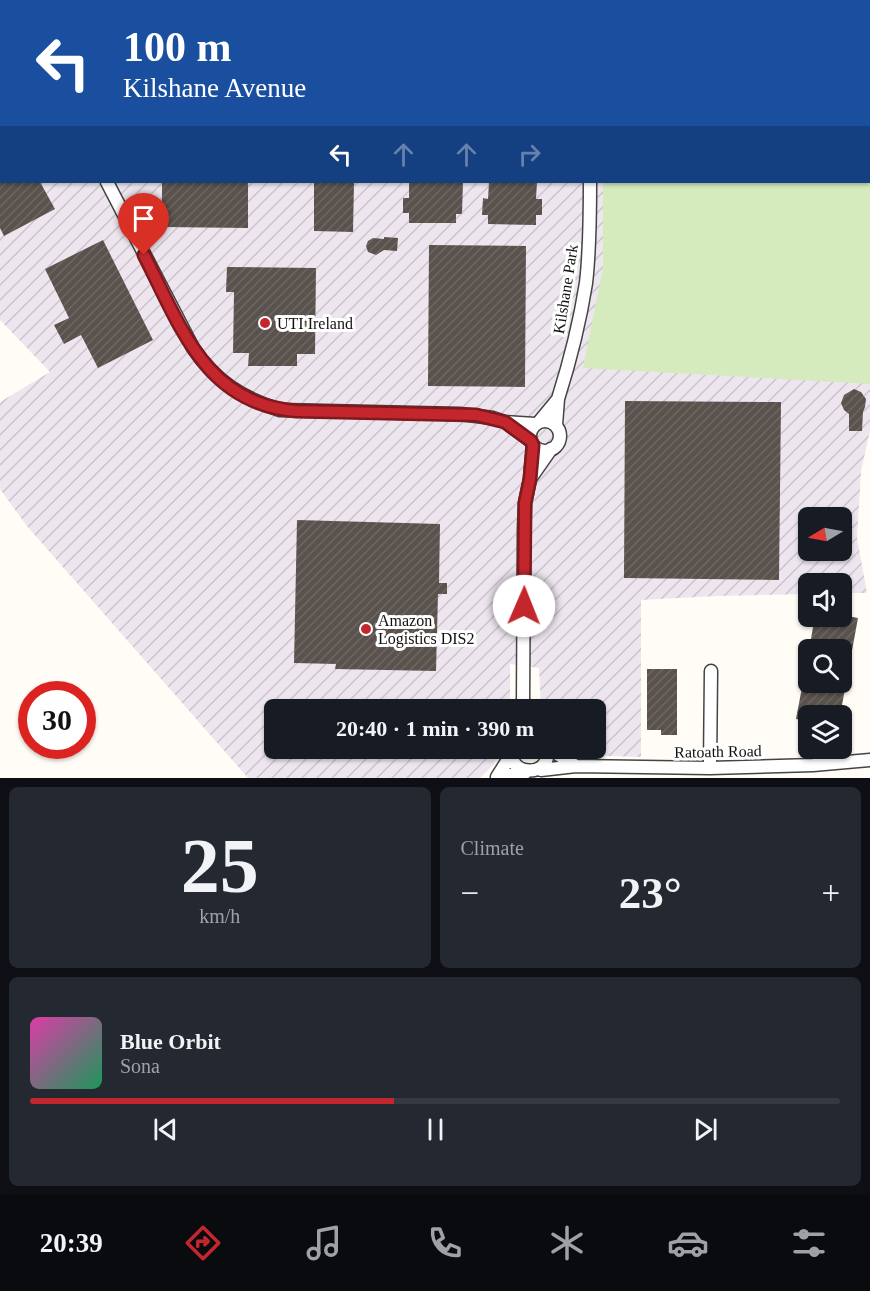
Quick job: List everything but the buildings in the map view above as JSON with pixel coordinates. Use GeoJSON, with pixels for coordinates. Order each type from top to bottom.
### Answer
{"type":"FeatureCollection","features":[{"type":"Feature","properties":{"kind":"street"},"geometry":{"type":"LineString","coordinates":[[108,183],[193,348],[207,368],[231,388],[280,410],[460,414],[476,415],[505,422],[537,423],[547,420],[555,425],[560,438],[530,479]]}},
{"type":"Feature","properties":{"kind":"street","name":"Kilshane Park"},"geometry":{"type":"LineString","coordinates":[[555,425],[558,399],[566,373],[585,284],[590,240],[590,183]]}},
{"type":"Feature","properties":{"kind":"street","name":"Kilshane Park"},"geometry":{"type":"LineString","coordinates":[[537,423],[558,399]]}},
{"type":"Feature","properties":{"kind":"street"},"geometry":{"type":"LineString","coordinates":[[505,422],[541,450],[551,450]]}},
{"type":"Feature","properties":{"kind":"street"},"geometry":{"type":"LineString","coordinates":[[523,699],[525,503],[530,479],[532,443],[530,431],[537,423]]}},
{"type":"Feature","properties":{"kind":"street"},"geometry":{"type":"LineString","coordinates":[[710,768],[711,671]]}},
{"type":"Feature","properties":{"kind":"street","name":"Ratoath Road"},"geometry":{"type":"LineString","coordinates":[[525,773],[576,766],[710,768],[813,765],[867,758]]}},
{"type":"Feature","properties":{"kind":"street"},"geometry":{"type":"LineString","coordinates":[[496,777],[508,759]]}},
{"type":"Feature","properties":{"kind":"street"},"geometry":{"type":"LineString","coordinates":[[513,759],[514,765],[525,773]]}},
{"type":"Feature","properties":{"kind":"street"},"geometry":{"type":"LineString","coordinates":[[541,770],[547,759]]}},
{"type":"Feature","properties":{"kind":"street"},"geometry":{"type":"LineString","coordinates":[[565,759],[576,766]]}},
{"type":"Feature","properties":{"kind":"street"},"geometry":{"type":"LineString","coordinates":[[496,777],[525,773]]}},
{"type":"Feature","properties":{"kind":"shaded area"},"geometry":{"type":"Polygon","coordinates":[[[0,183],[870,183],[870,431],[861,471],[857,538],[867,593],[852,593],[852,573],[798,573],[798,594],[641,600],[641,757],[606,756],[606,699],[541,699],[539,668],[510,664],[510,699],[264,699],[264,759],[496,759],[480,778],[248,778],[26,525],[0,489],[0,402],[50,372],[0,320],[0,183]]]}},
{"type":"Feature","properties":{"kind":"green space"},"geometry":{"type":"Polygon","coordinates":[[[603,183],[870,183],[870,384],[583,368],[603,267],[603,183]]]}},
{"type":"Feature","properties":{"kind":"place","name":"UTI Ireland"},"geometry":{"type":"Point","coordinates":[265,323]}},
{"type":"Feature","properties":{"kind":"place","name":"Amazon Logistics DIS2"},"geometry":{"type":"Point","coordinates":[366,629]}},
{"type":"Feature","properties":{"kind":"route"},"geometry":{"type":"LineString","coordinates":[[144,255],[193,348],[207,368],[231,388],[258,402],[280,410],[296,411],[476,415],[505,422],[531,441],[533,445],[530,479],[525,503],[524,606]]}}]}
